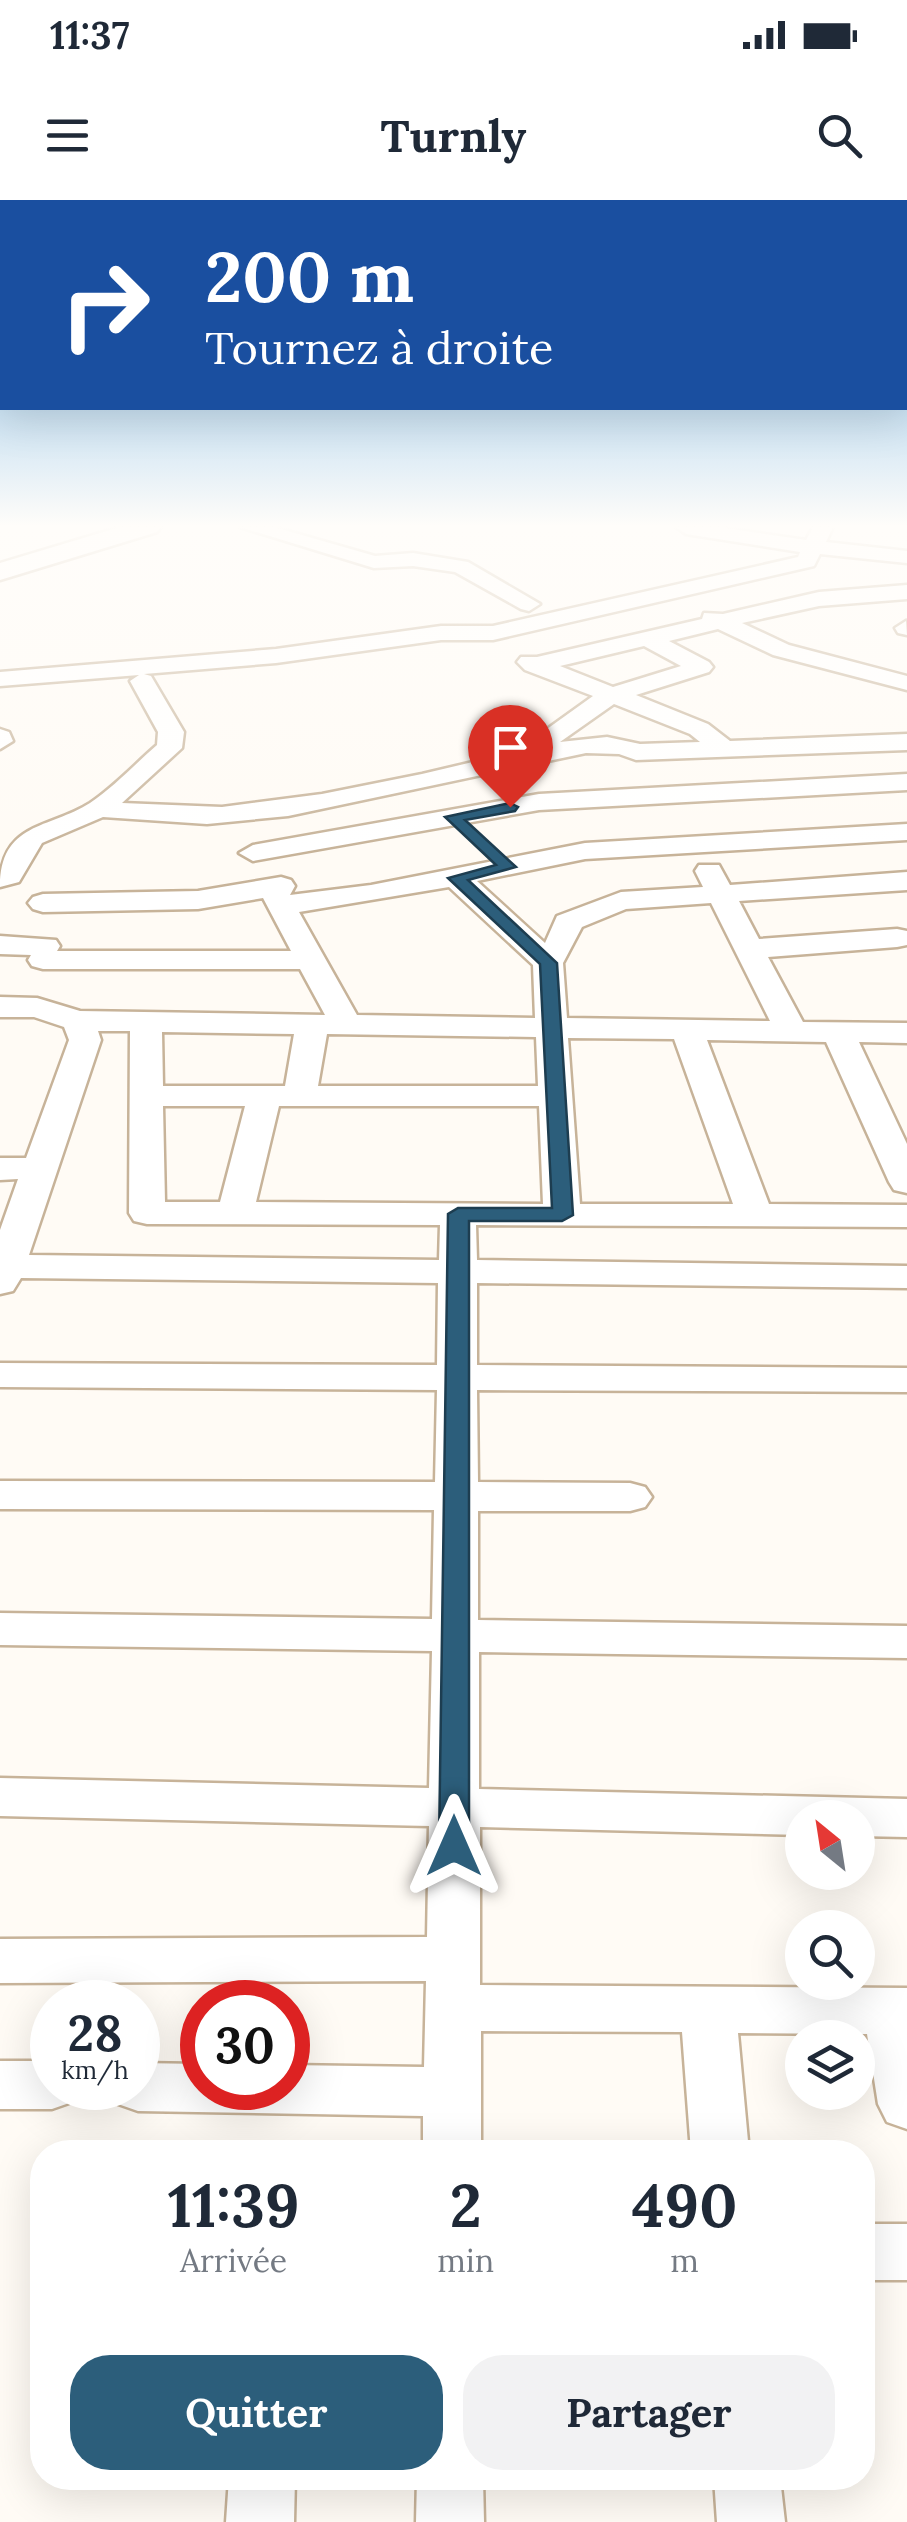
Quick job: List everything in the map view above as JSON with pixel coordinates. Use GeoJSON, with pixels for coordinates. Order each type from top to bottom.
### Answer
{"type":"FeatureCollection","features":[{"type":"Feature","properties":{"kind":"street"},"geometry":{"type":"LineString","coordinates":[[0,679],[257,658],[424,635]]}},
{"type":"Feature","properties":{"kind":"street"},"geometry":{"type":"LineString","coordinates":[[496,635],[533,665],[699,729],[726,750]]}},
{"type":"Feature","properties":{"kind":"street"},"geometry":{"type":"LineString","coordinates":[[533,665],[660,635]]}},
{"type":"Feature","properties":{"kind":"street"},"geometry":{"type":"LineString","coordinates":[[749,635],[780,650],[907,683]]}},
{"type":"Feature","properties":{"kind":"street"},"geometry":{"type":"LineString","coordinates":[[522,757],[609,696],[702,668],[648,638]]}},
{"type":"Feature","properties":{"kind":"street"},"geometry":{"type":"LineString","coordinates":[[37,1008],[44,953],[43,902],[37,889],[4,877],[31,838],[99,809],[169,748],[171,732],[142,680]]}},
{"type":"Feature","properties":{"kind":"street"},"geometry":{"type":"LineString","coordinates":[[99,809],[220,815],[415,785],[522,757],[613,744],[636,752],[777,748],[904,766]]}},
{"type":"Feature","properties":{"kind":"street"},"geometry":{"type":"LineString","coordinates":[[777,748],[802,788]]}},
{"type":"Feature","properties":{"kind":"street"},"geometry":{"type":"LineString","coordinates":[[636,752],[694,845],[792,1032]]}},
{"type":"Feature","properties":{"kind":"street"},"geometry":{"type":"LineString","coordinates":[[43,902],[277,896],[456,878],[508,867],[551,829],[660,796],[802,788],[904,766]]}},
{"type":"Feature","properties":{"kind":"street"},"geometry":{"type":"LineString","coordinates":[[415,785],[508,867]]}},
{"type":"Feature","properties":{"kind":"street"},"geometry":{"type":"LineString","coordinates":[[220,815],[281,886],[277,896],[346,1025]]}},
{"type":"Feature","properties":{"kind":"street"},"geometry":{"type":"LineString","coordinates":[[253,853],[453,817],[694,845],[907,832]]}},
{"type":"Feature","properties":{"kind":"street"},"geometry":{"type":"LineString","coordinates":[[0,823],[31,838]]}},
{"type":"Feature","properties":{"kind":"street"},"geometry":{"type":"LineString","coordinates":[[456,878],[548,963]]}},
{"type":"Feature","properties":{"kind":"street"},"geometry":{"type":"LineString","coordinates":[[562,1215],[548,963],[566,933],[568,922],[621,900],[907,882]]}},
{"type":"Feature","properties":{"kind":"street"},"geometry":{"type":"LineString","coordinates":[[750,949],[897,938]]}},
{"type":"Feature","properties":{"kind":"street"},"geometry":{"type":"LineString","coordinates":[[0,945],[44,953],[311,960]]}},
{"type":"Feature","properties":{"kind":"street"},"geometry":{"type":"LineString","coordinates":[[0,1006],[37,1008],[78,1021],[907,1033]]}},
{"type":"Feature","properties":{"kind":"street"},"geometry":{"type":"LineString","coordinates":[[78,1021],[85,1040],[2,1272],[458,1270],[907,1277]]}},
{"type":"Feature","properties":{"kind":"street"},"geometry":{"type":"LineString","coordinates":[[146,1022],[147,1213],[907,1216]]}},
{"type":"Feature","properties":{"kind":"street"},"geometry":{"type":"LineString","coordinates":[[235,1213],[312,1024]]}},
{"type":"Feature","properties":{"kind":"street"},"geometry":{"type":"LineString","coordinates":[[687,1030],[754,1216]]}},
{"type":"Feature","properties":{"kind":"street"},"geometry":{"type":"LineString","coordinates":[[838,1032],[907,1182]]}},
{"type":"Feature","properties":{"kind":"street"},"geometry":{"type":"LineString","coordinates":[[146,1096],[556,1096]]}},
{"type":"Feature","properties":{"kind":"street"},"geometry":{"type":"LineString","coordinates":[[0,1169],[40,1168]]}},
{"type":"Feature","properties":{"kind":"street"},"geometry":{"type":"LineString","coordinates":[[452,2140],[458,1214]]}},
{"type":"Feature","properties":{"kind":"street"},"geometry":{"type":"LineString","coordinates":[[0,1375],[907,1380]]}},
{"type":"Feature","properties":{"kind":"street"},"geometry":{"type":"LineString","coordinates":[[0,1496],[630,1497]]}},
{"type":"Feature","properties":{"kind":"street"},"geometry":{"type":"LineString","coordinates":[[0,1629],[907,1642]]}},
{"type":"Feature","properties":{"kind":"street"},"geometry":{"type":"LineString","coordinates":[[0,1797],[907,1818]]}},
{"type":"Feature","properties":{"kind":"street"},"geometry":{"type":"LineString","coordinates":[[0,1961],[454,1984],[708,2010],[899,2011],[907,2104]]}},
{"type":"Feature","properties":{"kind":"street"},"geometry":{"type":"LineString","coordinates":[[708,2010],[719,2140]]}},
{"type":"Feature","properties":{"kind":"street"},"geometry":{"type":"LineString","coordinates":[[0,2085],[30,2086]]}},
{"type":"Feature","properties":{"kind":"street"},"geometry":{"type":"LineString","coordinates":[[160,2087],[453,2092]]}},
{"type":"Feature","properties":{"kind":"street"},"geometry":{"type":"LineString","coordinates":[[875,2252],[907,2252]]}},
{"type":"Feature","properties":{"kind":"street"},"geometry":{"type":"LineString","coordinates":[[260,2522],[261,2490]]}},
{"type":"Feature","properties":{"kind":"street"},"geometry":{"type":"LineString","coordinates":[[450,2490],[450,2522]]}},
{"type":"Feature","properties":{"kind":"street"},"geometry":{"type":"LineString","coordinates":[[748,2490],[750,2522]]}},
{"type":"Feature","properties":{"kind":"route"},"geometry":{"type":"LineString","coordinates":[[454,1846],[458,1214],[562,1215],[548,963],[456,878],[508,867],[453,817],[510,807]]}}]}
